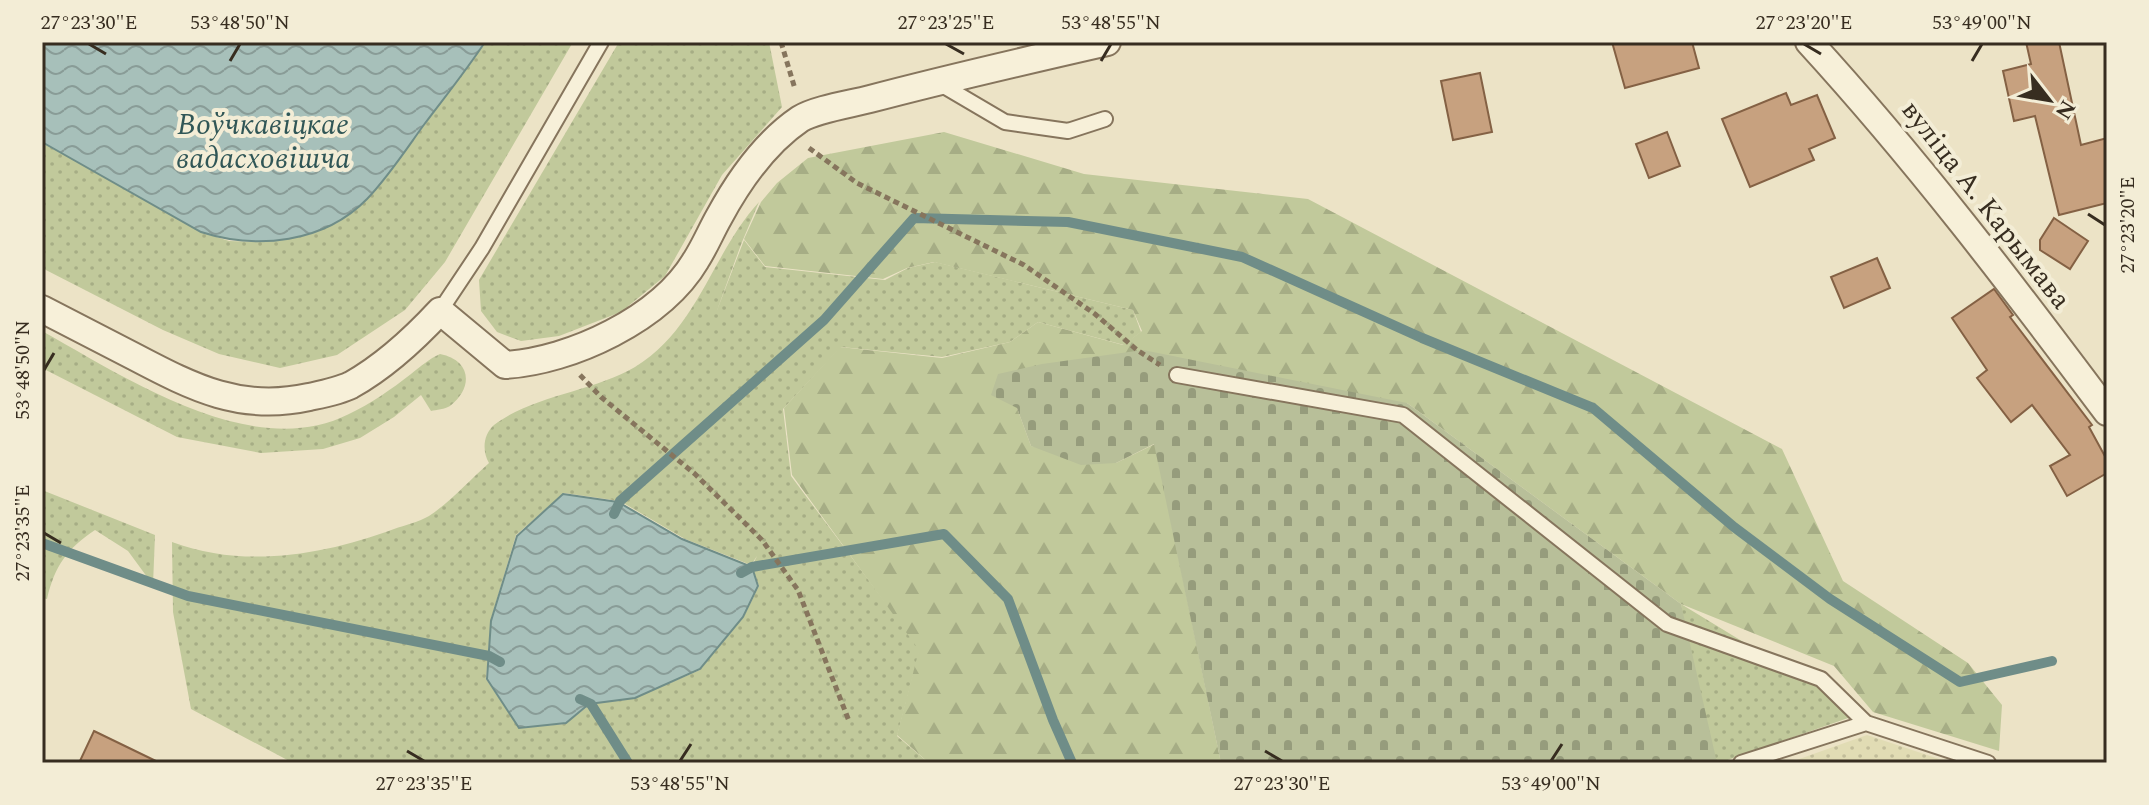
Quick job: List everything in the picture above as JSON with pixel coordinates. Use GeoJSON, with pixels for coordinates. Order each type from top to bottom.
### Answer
{"type":"FeatureCollection","features":[{"type":"Feature","properties":{"kind":"street"},"geometry":{"type":"LineString","coordinates":[[42,309],[180,381],[207,393],[239,400],[268,403],[296,400],[349,386],[396,355],[440,311],[505,365],[534,363],[590,344],[624,327],[666,295],[695,263],[737,187],[794,124],[936,82],[1107,42]]}},
{"type":"Feature","properties":{"kind":"street","name":"вуліца А. Карымава"},"geometry":{"type":"LineString","coordinates":[[1809,42],[1857,94],[1970,232],[2107,412]]}},
{"type":"Feature","properties":{"kind":"lane"},"geometry":{"type":"LineString","coordinates":[[440,311],[482,248],[601,42]]}},
{"type":"Feature","properties":{"kind":"lane"},"geometry":{"type":"LineString","coordinates":[[936,82],[1005,122],[1068,131],[1105,119]]}},
{"type":"Feature","properties":{"kind":"lane"},"geometry":{"type":"LineString","coordinates":[[1177,375],[1403,415],[1667,624],[1821,679],[1866,723],[1988,763]]}},
{"type":"Feature","properties":{"kind":"lane"},"geometry":{"type":"LineString","coordinates":[[1741,763],[1866,723]]}},
{"type":"Feature","properties":{"kind":"path"},"geometry":{"type":"LineString","coordinates":[[781,42],[794,124],[857,183],[1024,265],[1095,314],[1137,350],[1177,375]]}},
{"type":"Feature","properties":{"kind":"path"},"geometry":{"type":"LineString","coordinates":[[561,354],[601,397],[695,474],[762,540],[798,590],[849,721]]}},
{"type":"Feature","properties":{"kind":"shaded area"},"geometry":{"type":"Polygon","coordinates":[[[1867,735],[1951,763],[1788,763],[1867,735]]]}},
{"type":"Feature","properties":{"kind":"green space"},"geometry":{"type":"Polygon","coordinates":[[[485,42],[573,42],[445,262],[405,310],[337,355],[280,368],[219,354],[163,330],[42,268],[42,142],[201,232],[229,241],[258,242],[308,235],[337,223],[390,172],[485,42]]]}},
{"type":"Feature","properties":{"kind":"green space"},"geometry":{"type":"Polygon","coordinates":[[[619,42],[769,42],[782,107],[722,175],[665,276],[621,312],[559,336],[521,341],[497,332],[481,311],[479,280],[619,42]]]}},
{"type":"Feature","properties":{"kind":"green space"},"geometry":{"type":"Polygon","coordinates":[[[944,132],[1084,174],[1308,199],[1782,449],[1843,581],[1968,663],[2002,705],[1999,751],[1873,712],[1834,666],[1681,604],[1407,403],[1017,408],[1031,446],[1116,463],[1155,444],[1221,763],[929,763],[897,735],[919,650],[792,475],[784,408],[840,347],[942,358],[1010,342],[1038,322],[1123,345],[1142,331],[1133,310],[934,262],[907,268],[883,279],[765,266],[744,239],[761,202],[777,183],[808,158],[944,132]]]}},
{"type":"Feature","properties":{"kind":"green space"},"geometry":{"type":"Polygon","coordinates":[[[759,202],[742,242],[716,313],[744,240],[765,267],[885,280],[908,268],[935,262],[1133,310],[1141,332],[1124,345],[1038,322],[1010,342],[942,357],[841,347],[783,409],[791,476],[920,649],[897,736],[929,763],[293,763],[191,709],[173,612],[172,542],[227,555],[284,555],[340,546],[429,516],[489,463],[485,443],[494,425],[526,407],[619,375],[656,351],[690,312],[743,222],[759,202]],[[564,493],[516,535],[491,619],[486,679],[519,728],[565,724],[591,704],[635,698],[700,670],[743,618],[759,586],[752,566],[757,556],[751,565],[685,539],[620,501],[564,493]]]}},
{"type":"Feature","properties":{"kind":"green space"},"geometry":{"type":"Polygon","coordinates":[[[42,331],[111,370],[190,408],[231,421],[272,428],[311,426],[349,414],[381,396],[440,354],[458,362],[466,375],[466,383],[458,399],[450,406],[431,411],[421,395],[394,417],[360,438],[323,449],[261,453],[177,437],[42,368],[42,331]]]}},
{"type":"Feature","properties":{"kind":"green space"},"geometry":{"type":"Polygon","coordinates":[[[1143,350],[1407,403],[1681,604],[1717,763],[1221,763],[1154,444],[1116,463],[1081,465],[1031,446],[1017,408],[991,395],[998,374],[1042,364],[1143,350]]]}},
{"type":"Feature","properties":{"kind":"green space"},"geometry":{"type":"Polygon","coordinates":[[[42,490],[155,535],[153,585],[128,551],[95,530],[64,559],[47,599],[42,598],[42,490]]]}},
{"type":"Feature","properties":{"kind":"green space"},"geometry":{"type":"Polygon","coordinates":[[[1681,604],[1816,686],[1851,717],[1719,763],[1700,763],[1681,604]]]}},
{"type":"Feature","properties":{"kind":"water","name":"Воўчкавіцкае вадасховішча"},"geometry":{"type":"Polygon","coordinates":[[[42,42],[485,42],[382,182],[350,214],[310,234],[289,239],[245,241],[201,232],[42,142],[42,42]]]}},
{"type":"Feature","properties":{"kind":"water"},"geometry":{"type":"Polygon","coordinates":[[[563,494],[618,502],[682,539],[752,567],[758,586],[743,617],[700,669],[635,698],[589,704],[566,723],[519,728],[487,679],[491,621],[517,536],[563,494]]]}},
{"type":"Feature","properties":{"kind":"building"},"geometry":{"type":"Polygon","coordinates":[[[1612,42],[1692,42],[1699,68],[1625,88],[1612,42]]]}},
{"type":"Feature","properties":{"kind":"building"},"geometry":{"type":"Polygon","coordinates":[[[2026,42],[2059,42],[2081,145],[2107,138],[2107,203],[2059,215],[2035,116],[2014,121],[2003,71],[2031,64],[2026,42]]]}},
{"type":"Feature","properties":{"kind":"building"},"geometry":{"type":"Polygon","coordinates":[[[1480,73],[1492,132],[1453,140],[1441,81],[1480,73]]]}},
{"type":"Feature","properties":{"kind":"building"},"geometry":{"type":"Polygon","coordinates":[[[1786,93],[1791,105],[1817,95],[1835,138],[1809,149],[1814,160],[1750,187],[1722,119],[1786,93]]]}},
{"type":"Feature","properties":{"kind":"building"},"geometry":{"type":"Polygon","coordinates":[[[1667,132],[1680,166],[1649,178],[1636,144],[1667,132]]]}},
{"type":"Feature","properties":{"kind":"building"},"geometry":{"type":"Polygon","coordinates":[[[2054,218],[2088,241],[2070,269],[2040,250],[2040,240],[2054,218]]]}},
{"type":"Feature","properties":{"kind":"building"},"geometry":{"type":"Polygon","coordinates":[[[1877,258],[1890,288],[1844,308],[1831,277],[1877,258]]]}},
{"type":"Feature","properties":{"kind":"building"},"geometry":{"type":"Polygon","coordinates":[[[1994,289],[2013,315],[2010,317],[2092,425],[2089,427],[2107,460],[2107,473],[2067,496],[2050,466],[2070,455],[2032,405],[2011,422],[1977,378],[1987,370],[1952,318],[1994,289]]]}},
{"type":"Feature","properties":{"kind":"building"},"geometry":{"type":"Polygon","coordinates":[[[94,731],[160,763],[79,763],[94,731]]]}},
{"type":"Feature","properties":{"kind":"waterway"},"geometry":{"type":"LineString","coordinates":[[614,514],[620,501],[824,320],[914,218],[1068,222],[1242,257],[1422,338],[1593,408],[1734,527],[1830,599],[1960,682],[2052,661]]}},
{"type":"Feature","properties":{"kind":"waterway"},"geometry":{"type":"LineString","coordinates":[[741,573],[752,567],[944,534],[1008,599],[1072,763]]}},
{"type":"Feature","properties":{"kind":"waterway"},"geometry":{"type":"LineString","coordinates":[[42,543],[188,596],[489,656],[500,662]]}},
{"type":"Feature","properties":{"kind":"waterway"},"geometry":{"type":"LineString","coordinates":[[580,699],[591,704],[628,763]]}}]}
